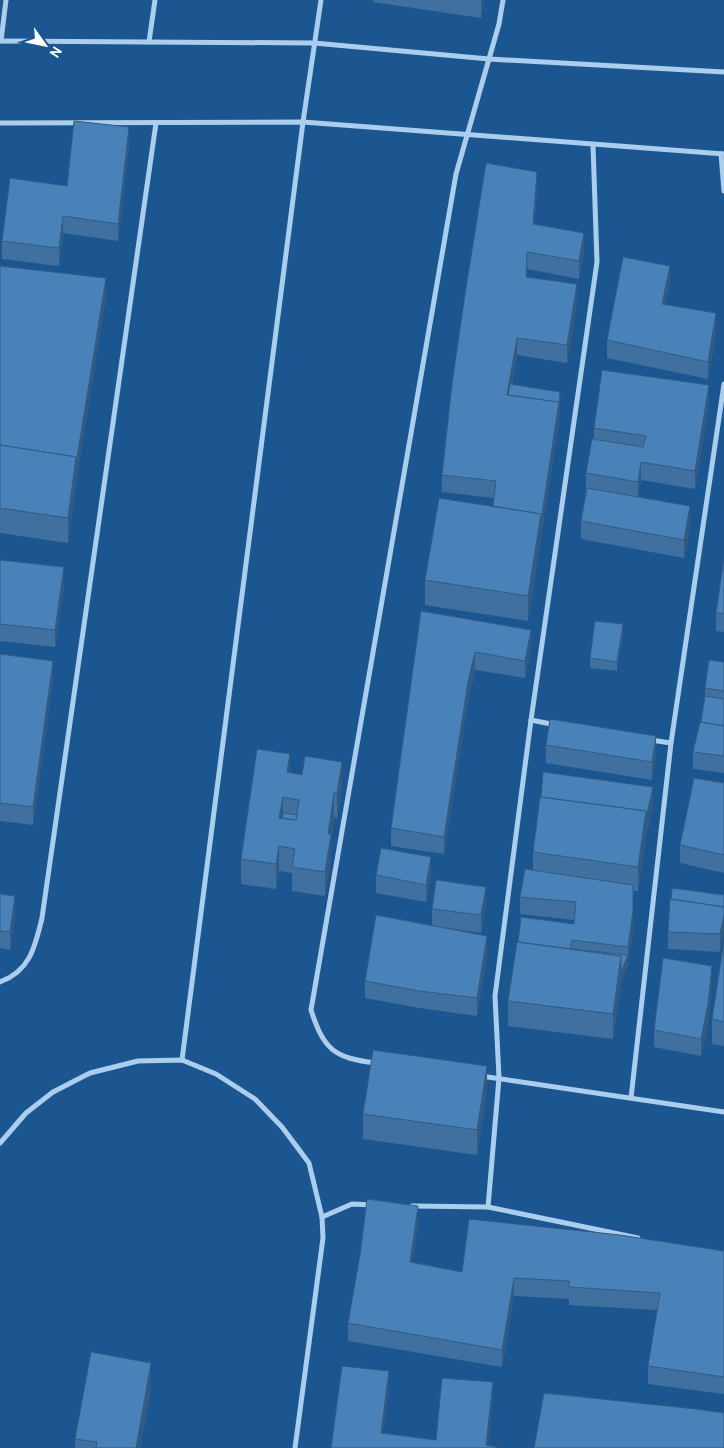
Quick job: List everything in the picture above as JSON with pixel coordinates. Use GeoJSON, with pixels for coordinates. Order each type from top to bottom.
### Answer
{"type":"FeatureCollection","features":[{"type":"Feature","properties":{"kind":"street"},"geometry":{"type":"LineString","coordinates":[[6,0],[0,41],[314,44],[489,59],[724,72]]}},
{"type":"Feature","properties":{"kind":"street"},"geometry":{"type":"LineString","coordinates":[[149,42],[155,0]]}},
{"type":"Feature","properties":{"kind":"street"},"geometry":{"type":"LineString","coordinates":[[182,1060],[303,122],[321,0]]}},
{"type":"Feature","properties":{"kind":"street"},"geometry":{"type":"LineString","coordinates":[[380,1064],[360,1062],[343,1057],[329,1048],[321,1038],[311,1010],[456,174],[499,24],[503,0]]}},
{"type":"Feature","properties":{"kind":"street"},"geometry":{"type":"LineString","coordinates":[[0,123],[303,122],[722,154],[724,191]]}},
{"type":"Feature","properties":{"kind":"street"},"geometry":{"type":"LineString","coordinates":[[0,982],[14,976],[27,961],[36,943],[42,918],[156,123]]}},
{"type":"Feature","properties":{"kind":"street"},"geometry":{"type":"LineString","coordinates":[[488,1207],[499,1078],[494,996],[531,720],[597,262],[593,145]]}},
{"type":"Feature","properties":{"kind":"street"},"geometry":{"type":"LineString","coordinates":[[631,1098],[670,743],[724,384]]}},
{"type":"Feature","properties":{"kind":"street"},"geometry":{"type":"LineString","coordinates":[[531,720],[559,725]]}},
{"type":"Feature","properties":{"kind":"street"},"geometry":{"type":"LineString","coordinates":[[643,738],[670,743]]}},
{"type":"Feature","properties":{"kind":"street"},"geometry":{"type":"LineString","coordinates":[[0,1142],[26,1113],[53,1092],[90,1073],[138,1061],[182,1060],[216,1074],[255,1099],[282,1127],[309,1163],[322,1217],[323,1238],[296,1448]]}},
{"type":"Feature","properties":{"kind":"street"},"geometry":{"type":"LineString","coordinates":[[479,1076],[724,1112]]}},
{"type":"Feature","properties":{"kind":"street"},"geometry":{"type":"LineString","coordinates":[[322,1217],[352,1204],[381,1205]]}},
{"type":"Feature","properties":{"kind":"street"},"geometry":{"type":"LineString","coordinates":[[410,1206],[488,1207],[649,1240]]}},
{"type":"Feature","properties":{"kind":"building"},"geometry":{"type":"Polygon","coordinates":[[[74,121],[129,127],[118,224],[63,216],[59,248],[2,241],[10,178],[67,186],[74,121]]]}},
{"type":"Feature","properties":{"kind":"building"},"geometry":{"type":"Polygon","coordinates":[[[486,163],[537,172],[533,224],[584,233],[579,261],[527,252],[526,277],[577,284],[567,345],[517,338],[507,395],[559,402],[541,521],[541,514],[493,506],[496,481],[442,475],[452,384],[486,163]]]}},
{"type":"Feature","properties":{"kind":"building"},"geometry":{"type":"Polygon","coordinates":[[[623,257],[670,266],[662,304],[716,313],[708,362],[607,340],[623,257]]]}},
{"type":"Feature","properties":{"kind":"building"},"geometry":{"type":"Polygon","coordinates":[[[0,266],[106,278],[76,464],[76,457],[0,445],[0,266]]]}},
{"type":"Feature","properties":{"kind":"building"},"geometry":{"type":"Polygon","coordinates":[[[602,370],[709,385],[695,471],[641,462],[638,482],[586,473],[592,439],[643,447],[646,436],[594,428],[602,370]]]}},
{"type":"Feature","properties":{"kind":"building"},"geometry":{"type":"Polygon","coordinates":[[[510,384],[560,392],[559,410],[559,402],[508,395],[510,384]]]}},
{"type":"Feature","properties":{"kind":"building"},"geometry":{"type":"Polygon","coordinates":[[[0,445],[76,457],[68,518],[0,508],[0,445]]]}},
{"type":"Feature","properties":{"kind":"building"},"geometry":{"type":"Polygon","coordinates":[[[587,488],[690,506],[684,540],[581,521],[587,488]]]}},
{"type":"Feature","properties":{"kind":"building"},"geometry":{"type":"Polygon","coordinates":[[[439,498],[541,514],[528,596],[425,580],[439,498]]]}},
{"type":"Feature","properties":{"kind":"building"},"geometry":{"type":"Polygon","coordinates":[[[724,558],[724,614],[716,613],[724,558]]]}},
{"type":"Feature","properties":{"kind":"building"},"geometry":{"type":"Polygon","coordinates":[[[0,560],[64,567],[55,630],[0,624],[0,560]]]}},
{"type":"Feature","properties":{"kind":"building"},"geometry":{"type":"Polygon","coordinates":[[[421,611],[531,630],[525,661],[475,652],[468,682],[444,837],[391,828],[421,611]]]}},
{"type":"Feature","properties":{"kind":"building"},"geometry":{"type":"Polygon","coordinates":[[[595,621],[623,624],[617,662],[590,658],[595,621]]]}},
{"type":"Feature","properties":{"kind":"building"},"geometry":{"type":"Polygon","coordinates":[[[0,654],[53,661],[33,807],[0,803],[0,654]]]}},
{"type":"Feature","properties":{"kind":"building"},"geometry":{"type":"Polygon","coordinates":[[[709,660],[724,662],[724,691],[705,688],[709,660]]]}},
{"type":"Feature","properties":{"kind":"building"},"geometry":{"type":"Polygon","coordinates":[[[705,696],[724,699],[724,726],[701,722],[705,696]]]}},
{"type":"Feature","properties":{"kind":"building"},"geometry":{"type":"Polygon","coordinates":[[[550,719],[656,736],[652,762],[546,745],[550,719]]]}},
{"type":"Feature","properties":{"kind":"building"},"geometry":{"type":"Polygon","coordinates":[[[700,722],[724,726],[724,756],[693,752],[700,722]]]}},
{"type":"Feature","properties":{"kind":"building"},"geometry":{"type":"Polygon","coordinates":[[[257,749],[290,754],[287,772],[302,775],[305,756],[342,762],[337,793],[334,793],[328,834],[331,834],[325,872],[292,867],[295,849],[279,846],[276,864],[241,859],[257,749]],[[283,797],[279,818],[296,820],[299,800],[283,797]]]}},
{"type":"Feature","properties":{"kind":"building"},"geometry":{"type":"Polygon","coordinates":[[[543,772],[653,787],[646,818],[646,811],[541,797],[543,772]]]}},
{"type":"Feature","properties":{"kind":"building"},"geometry":{"type":"Polygon","coordinates":[[[694,778],[724,783],[724,855],[680,845],[694,778]]]}},
{"type":"Feature","properties":{"kind":"building"},"geometry":{"type":"Polygon","coordinates":[[[540,797],[646,811],[638,867],[533,852],[540,797]]]}},
{"type":"Feature","properties":{"kind":"building"},"geometry":{"type":"Polygon","coordinates":[[[283,813],[297,815],[296,820],[282,818],[283,813]]]}},
{"type":"Feature","properties":{"kind":"building"},"geometry":{"type":"Polygon","coordinates":[[[381,848],[431,857],[426,885],[376,875],[381,848]]]}},
{"type":"Feature","properties":{"kind":"building"},"geometry":{"type":"Polygon","coordinates":[[[525,869],[633,885],[633,911],[628,947],[572,940],[570,949],[518,942],[521,917],[574,924],[576,902],[520,897],[525,869]]]}},
{"type":"Feature","properties":{"kind":"building"},"geometry":{"type":"Polygon","coordinates":[[[436,880],[486,887],[481,915],[432,909],[436,880]]]}},
{"type":"Feature","properties":{"kind":"building"},"geometry":{"type":"Polygon","coordinates":[[[672,888],[724,895],[724,907],[671,899],[672,888]]]}},
{"type":"Feature","properties":{"kind":"building"},"geometry":{"type":"Polygon","coordinates":[[[0,894],[15,896],[10,932],[0,931],[0,894]]]}},
{"type":"Feature","properties":{"kind":"building"},"geometry":{"type":"Polygon","coordinates":[[[670,899],[724,907],[720,934],[668,932],[670,899]]]}},
{"type":"Feature","properties":{"kind":"building"},"geometry":{"type":"Polygon","coordinates":[[[376,915],[487,936],[477,998],[419,991],[365,981],[376,915]]]}},
{"type":"Feature","properties":{"kind":"building"},"geometry":{"type":"Polygon","coordinates":[[[724,941],[724,1022],[712,1019],[724,941]]]}},
{"type":"Feature","properties":{"kind":"building"},"geometry":{"type":"Polygon","coordinates":[[[517,942],[621,956],[613,1014],[508,1001],[517,942]]]}},
{"type":"Feature","properties":{"kind":"building"},"geometry":{"type":"Polygon","coordinates":[[[571,949],[628,955],[621,972],[621,956],[571,949]]]}},
{"type":"Feature","properties":{"kind":"building"},"geometry":{"type":"Polygon","coordinates":[[[663,958],[712,966],[708,1004],[701,1039],[654,1030],[663,958]]]}},
{"type":"Feature","properties":{"kind":"building"},"geometry":{"type":"Polygon","coordinates":[[[373,1050],[487,1066],[477,1130],[363,1114],[373,1050]]]}},
{"type":"Feature","properties":{"kind":"building"},"geometry":{"type":"Polygon","coordinates":[[[367,1199],[418,1206],[410,1262],[462,1272],[469,1219],[620,1235],[724,1251],[724,1377],[648,1366],[660,1293],[569,1287],[569,1281],[514,1278],[502,1350],[348,1323],[360,1255],[367,1199]]]}},
{"type":"Feature","properties":{"kind":"building"},"geometry":{"type":"Polygon","coordinates":[[[91,1352],[151,1363],[136,1448],[96,1448],[97,1442],[75,1439],[91,1352]]]}},
{"type":"Feature","properties":{"kind":"building"},"geometry":{"type":"Polygon","coordinates":[[[342,1366],[389,1371],[381,1433],[436,1440],[442,1378],[493,1382],[486,1445],[501,1448],[331,1448],[342,1366]]]}},
{"type":"Feature","properties":{"kind":"building"},"geometry":{"type":"Polygon","coordinates":[[[544,1393],[724,1413],[724,1448],[534,1448],[544,1393]]]}}]}
